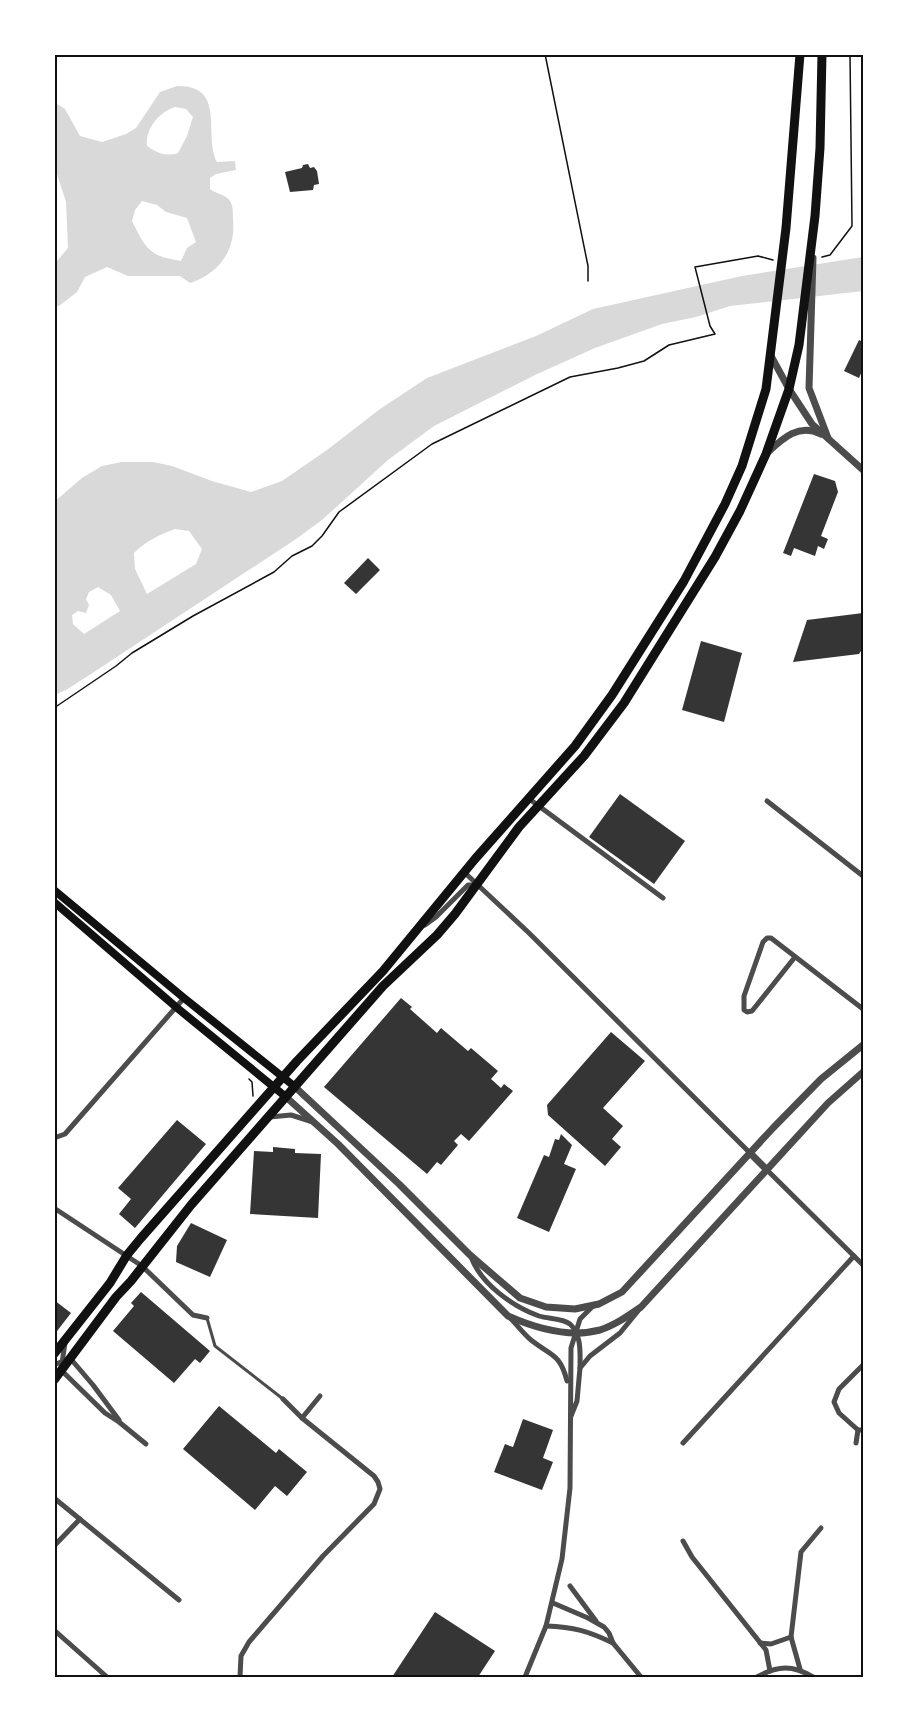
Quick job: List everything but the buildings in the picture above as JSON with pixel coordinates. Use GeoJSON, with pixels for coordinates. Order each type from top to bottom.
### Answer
{"type":"FeatureCollection","features":[{"type":"Feature","properties":{"kind":"main road"},"geometry":{"type":"LineString","coordinates":[[54,1354],[110,1283],[127,1256],[283,1077],[382,971],[596,718],[684,581],[726,504],[742,466],[761,408],[776,322],[800,54]]}},
{"type":"Feature","properties":{"kind":"main road"},"geometry":{"type":"LineString","coordinates":[[54,1380],[62,1364],[191,1205],[383,986],[437,935],[537,805],[584,756],[624,703],[716,557],[766,454],[789,389],[801,327],[814,235],[820,148],[822,54]]}},
{"type":"Feature","properties":{"kind":"main road"},"geometry":{"type":"LineString","coordinates":[[54,890],[294,1086]]}},
{"type":"Feature","properties":{"kind":"main road"},"geometry":{"type":"LineString","coordinates":[[54,903],[176,1007],[286,1096]]}},
{"type":"Feature","properties":{"kind":"street"},"geometry":{"type":"LineString","coordinates":[[814,235],[813,328],[809,388],[828,438]]}},
{"type":"Feature","properties":{"kind":"street"},"geometry":{"type":"LineString","coordinates":[[771,356],[812,424],[863,470]]}},
{"type":"Feature","properties":{"kind":"street"},"geometry":{"type":"LineString","coordinates":[[766,454],[798,430],[813,430],[828,438]]}},
{"type":"Feature","properties":{"kind":"street"},"geometry":{"type":"LineString","coordinates":[[528,798],[663,898]]}},
{"type":"Feature","properties":{"kind":"street"},"geometry":{"type":"LineString","coordinates":[[767,801],[863,876]]}},
{"type":"Feature","properties":{"kind":"street"},"geometry":{"type":"LineString","coordinates":[[464,872],[529,933],[863,1265]]}},
{"type":"Feature","properties":{"kind":"street"},"geometry":{"type":"LineString","coordinates":[[412,934],[436,917],[468,885],[476,885]]}},
{"type":"Feature","properties":{"kind":"street"},"geometry":{"type":"LineString","coordinates":[[795,957],[752,1011],[744,1010],[744,996],[766,938],[771,938],[863,1009]]}},
{"type":"Feature","properties":{"kind":"street"},"geometry":{"type":"LineString","coordinates":[[54,1138],[66,1134],[184,998]]}},
{"type":"Feature","properties":{"kind":"street"},"geometry":{"type":"LineString","coordinates":[[294,1086],[470,1255],[520,1298],[554,1308],[575,1309],[592,1306],[622,1292],[821,1079],[863,1045]]}},
{"type":"Feature","properties":{"kind":"street"},"geometry":{"type":"LineString","coordinates":[[580,1368],[590,1356],[620,1334],[641,1307],[828,1104],[863,1072]]}},
{"type":"Feature","properties":{"kind":"street"},"geometry":{"type":"LineString","coordinates":[[286,1096],[418,1224],[531,1340],[552,1353],[563,1366],[569,1389]]}},
{"type":"Feature","properties":{"kind":"street"},"geometry":{"type":"LineString","coordinates":[[269,1117],[291,1115],[315,1122]]}},
{"type":"Feature","properties":{"kind":"street"},"geometry":{"type":"LineString","coordinates":[[54,1208],[142,1266],[193,1315],[207,1318]]}},
{"type":"Feature","properties":{"kind":"street"},"geometry":{"type":"LineString","coordinates":[[418,1224],[429,1214]]}},
{"type":"Feature","properties":{"kind":"street"},"geometry":{"type":"LineString","coordinates":[[470,1255],[475,1267],[508,1300],[520,1308],[570,1324],[575,1331],[579,1340],[580,1368],[577,1401],[570,1420]]}},
{"type":"Feature","properties":{"kind":"street"},"geometry":{"type":"LineString","coordinates":[[683,1443],[854,1256]]}},
{"type":"Feature","properties":{"kind":"street"},"geometry":{"type":"LineString","coordinates":[[525,1677],[546,1626],[562,1559],[570,1488],[571,1348],[580,1319],[592,1306]]}},
{"type":"Feature","properties":{"kind":"street"},"geometry":{"type":"LineString","coordinates":[[508,1316],[534,1327],[557,1331],[599,1330],[619,1322],[641,1307]]}},
{"type":"Feature","properties":{"kind":"street"},"geometry":{"type":"LineString","coordinates":[[65,1339],[62,1364],[105,1413],[146,1444]]}},
{"type":"Feature","properties":{"kind":"street"},"geometry":{"type":"LineString","coordinates":[[62,1364],[93,1385],[119,1422]]}},
{"type":"Feature","properties":{"kind":"street"},"geometry":{"type":"LineString","coordinates":[[856,1443],[860,1430],[839,1413],[834,1402],[839,1389],[863,1365]]}},
{"type":"Feature","properties":{"kind":"street"},"geometry":{"type":"LineString","coordinates":[[302,1418],[320,1396]]}},
{"type":"Feature","properties":{"kind":"street"},"geometry":{"type":"LineString","coordinates":[[240,1677],[241,1656],[249,1642],[323,1556],[374,1504],[380,1489],[374,1476],[302,1418],[283,1399]]}},
{"type":"Feature","properties":{"kind":"street"},"geometry":{"type":"LineString","coordinates":[[54,1498],[179,1600]]}},
{"type":"Feature","properties":{"kind":"street"},"geometry":{"type":"LineString","coordinates":[[54,1546],[80,1519]]}},
{"type":"Feature","properties":{"kind":"street"},"geometry":{"type":"LineString","coordinates":[[800,1670],[791,1637],[801,1552],[821,1528]]}},
{"type":"Feature","properties":{"kind":"street"},"geometry":{"type":"LineString","coordinates":[[683,1541],[692,1557],[766,1650],[770,1671]]}},
{"type":"Feature","properties":{"kind":"street"},"geometry":{"type":"LineString","coordinates":[[570,1586],[597,1623],[609,1633],[613,1643],[641,1677]]}},
{"type":"Feature","properties":{"kind":"street"},"geometry":{"type":"LineString","coordinates":[[552,1603],[597,1623]]}},
{"type":"Feature","properties":{"kind":"street"},"geometry":{"type":"LineString","coordinates":[[546,1626],[579,1628],[613,1643]]}},
{"type":"Feature","properties":{"kind":"street"},"geometry":{"type":"LineString","coordinates":[[54,1630],[107,1677]]}},
{"type":"Feature","properties":{"kind":"street"},"geometry":{"type":"LineString","coordinates":[[760,1643],[771,1644],[791,1637]]}},
{"type":"Feature","properties":{"kind":"street"},"geometry":{"type":"LineString","coordinates":[[757,1677],[784,1668],[800,1670],[813,1677]]}},
{"type":"Feature","properties":{"kind":"lane"},"geometry":{"type":"LineString","coordinates":[[207,1318],[215,1346],[283,1399]]}},
{"type":"Feature","properties":{"kind":"path"},"geometry":{"type":"LineString","coordinates":[[545,54],[588,266],[588,281]]}},
{"type":"Feature","properties":{"kind":"path"},"geometry":{"type":"LineString","coordinates":[[830,255],[852,226],[850,54]]}},
{"type":"Feature","properties":{"kind":"path"},"geometry":{"type":"LineString","coordinates":[[54,708],[117,666],[132,653],[274,572],[292,556],[312,546],[339,513],[432,444],[570,377],[644,361],[669,345],[715,334],[710,326],[695,267],[758,256],[772,260]]}},
{"type":"Feature","properties":{"kind":"shaded area"},"geometry":{"type":"Polygon","coordinates":[[[177,86],[192,88],[202,94],[208,102],[213,151],[217,162],[235,161],[236,170],[216,174],[210,178],[210,189],[226,197],[232,205],[233,230],[229,250],[218,267],[201,279],[190,283],[180,276],[128,276],[107,267],[85,277],[77,292],[59,306],[54,306],[54,262],[68,248],[66,202],[54,171],[56,136],[54,102],[65,109],[80,136],[102,142],[136,128],[160,92],[177,86]],[[175,107],[159,117],[148,133],[147,146],[162,154],[178,153],[193,117],[186,109],[175,107]],[[142,201],[135,210],[132,221],[145,245],[155,254],[181,261],[187,248],[196,242],[187,218],[166,212],[157,205],[142,201]]]}},
{"type":"Feature","properties":{"kind":"shaded area"},"geometry":{"type":"Polygon","coordinates":[[[863,257],[863,291],[730,306],[696,317],[662,324],[595,348],[535,375],[434,426],[388,460],[322,520],[296,539],[94,672],[54,695],[54,502],[82,478],[102,466],[122,462],[153,462],[251,492],[282,481],[380,409],[427,378],[536,336],[593,309],[742,276],[863,257]],[[175,529],[153,539],[134,553],[135,569],[147,594],[196,564],[202,549],[189,531],[175,529]],[[98,587],[89,592],[86,599],[89,605],[86,613],[78,611],[72,615],[73,624],[84,634],[120,611],[111,595],[98,587]]]}}]}
